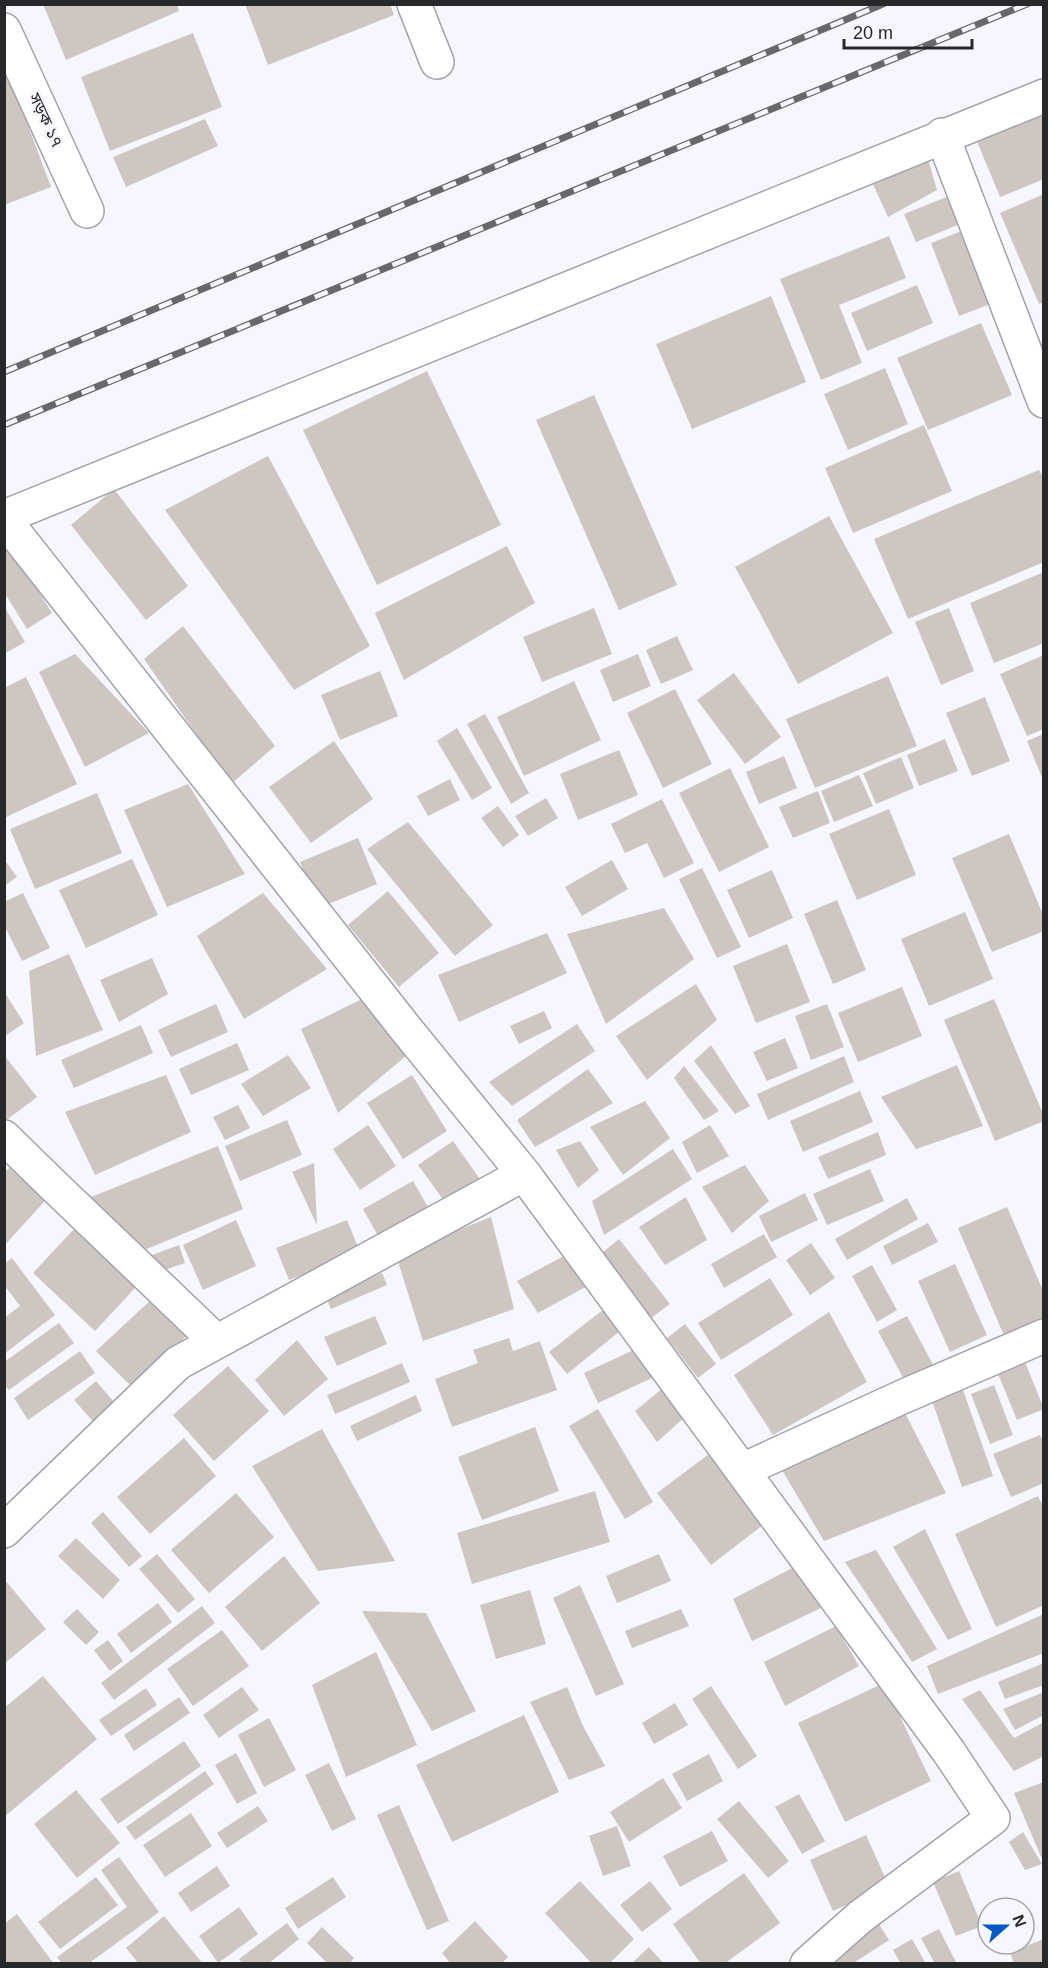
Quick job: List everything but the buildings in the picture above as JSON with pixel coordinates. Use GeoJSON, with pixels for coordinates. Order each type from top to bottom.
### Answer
{"type":"FeatureCollection","features":[{"type":"Feature","properties":{"kind":"street"},"geometry":{"type":"LineString","coordinates":[[414,4],[437,62]]}},
{"type":"Feature","properties":{"kind":"street","name":"সড়ক ১৭"},"geometry":{"type":"LineString","coordinates":[[4,30],[87,211]]}},
{"type":"Feature","properties":{"kind":"street"},"geometry":{"type":"LineString","coordinates":[[807,1964],[860,1917],[993,1818],[949,1752],[524,1174],[406,1029],[4,518],[487,323],[942,135],[1044,96]]}},
{"type":"Feature","properties":{"kind":"street"},"geometry":{"type":"LineString","coordinates":[[942,135],[1044,401]]}},
{"type":"Feature","properties":{"kind":"street"},"geometry":{"type":"LineString","coordinates":[[4,1137],[216,1341]]}},
{"type":"Feature","properties":{"kind":"street"},"geometry":{"type":"LineString","coordinates":[[4,1531],[178,1364],[216,1341],[524,1174]]}},
{"type":"Feature","properties":{"kind":"street"},"geometry":{"type":"LineString","coordinates":[[743,1470],[902,1397],[1044,1336]]}},
{"type":"Feature","properties":{"kind":"railway"},"geometry":{"type":"LineString","coordinates":[[4,372],[883,4]]}},
{"type":"Feature","properties":{"kind":"railway"},"geometry":{"type":"LineString","coordinates":[[4,425],[1027,4]]}}]}
